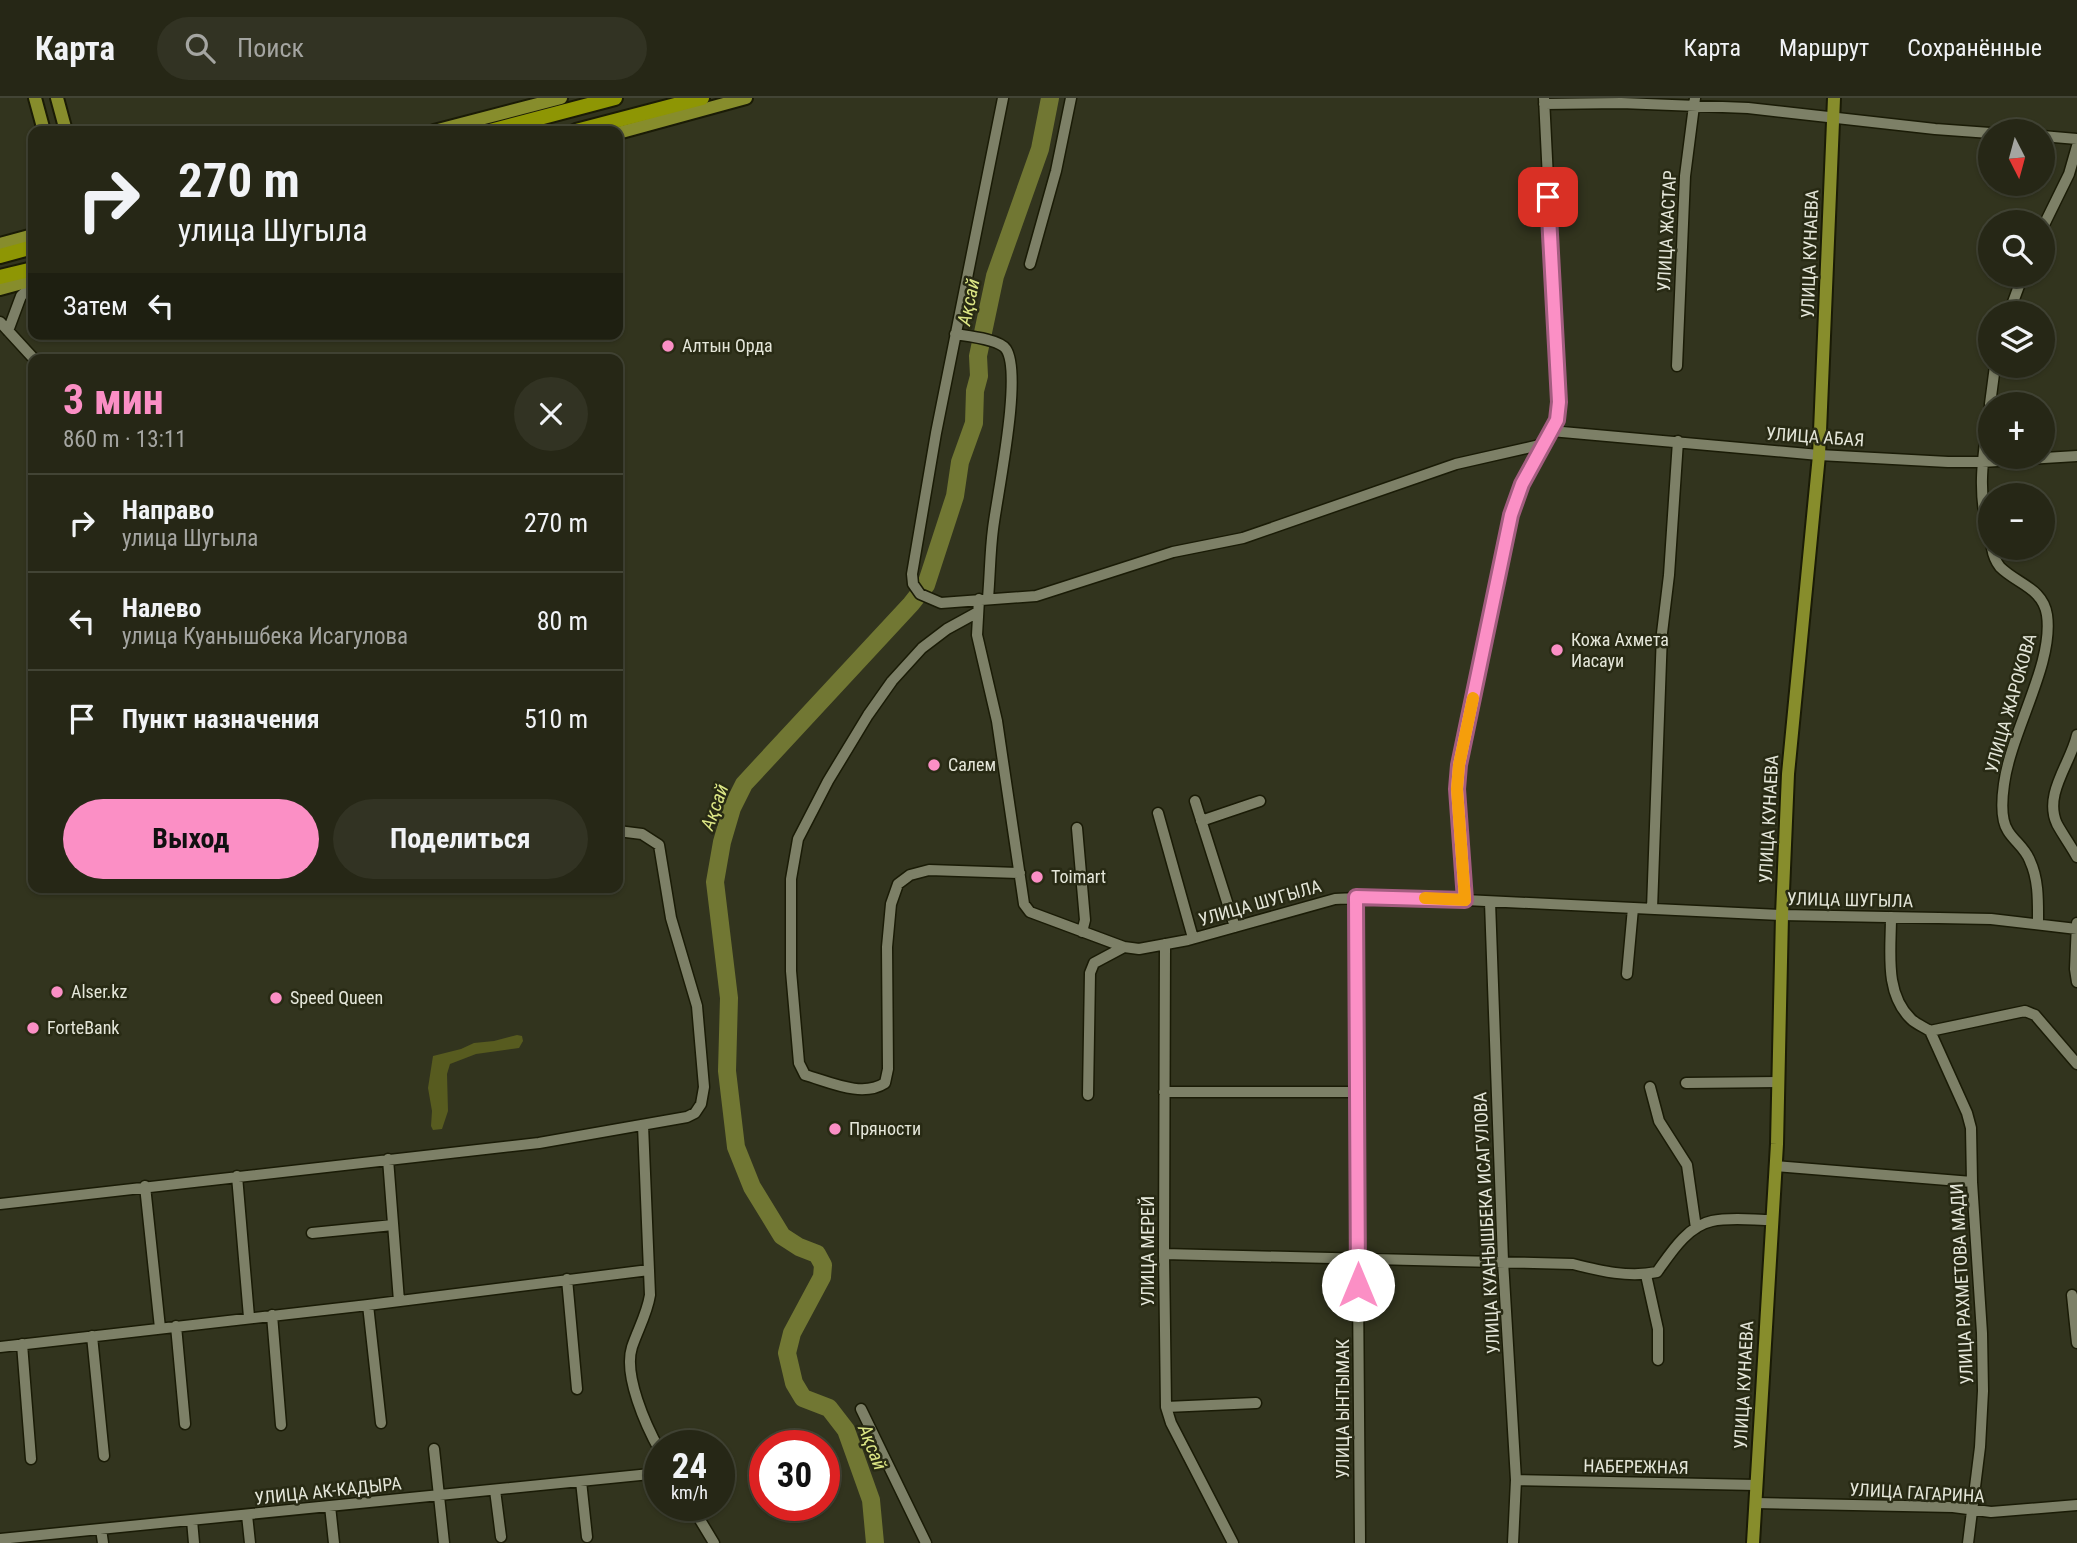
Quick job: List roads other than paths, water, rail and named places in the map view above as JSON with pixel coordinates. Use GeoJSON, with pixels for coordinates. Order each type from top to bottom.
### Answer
{"type":"FeatureCollection","features":[{"type":"Feature","properties":{"kind":"highway"},"geometry":{"type":"LineString","coordinates":[[509,126],[615,98]]}},
{"type":"Feature","properties":{"kind":"highway"},"geometry":{"type":"LineString","coordinates":[[595,126],[702,98]]}},
{"type":"Feature","properties":{"kind":"highway"},"geometry":{"type":"LineString","coordinates":[[0,256],[28,245]]}},
{"type":"Feature","properties":{"kind":"highway"},"geometry":{"type":"LineString","coordinates":[[0,277],[28,270]]}},
{"type":"Feature","properties":{"kind":"main road"},"geometry":{"type":"LineString","coordinates":[[35,98],[43,126]]}},
{"type":"Feature","properties":{"kind":"main road"},"geometry":{"type":"LineString","coordinates":[[57,98],[65,126]]}},
{"type":"Feature","properties":{"kind":"main road"},"geometry":{"type":"LineString","coordinates":[[453,126],[561,98]]}},
{"type":"Feature","properties":{"kind":"main road"},"geometry":{"type":"LineString","coordinates":[[623,132],[746,98]]}},
{"type":"Feature","properties":{"kind":"main road","name":"УЛИЦА КУНАЕВА"},"geometry":{"type":"LineString","coordinates":[[1753,1543],[1775,1166],[1788,774],[1819,455],[1834,98]]}},
{"type":"Feature","properties":{"kind":"main road"},"geometry":{"type":"LineString","coordinates":[[0,244],[28,243]]}},
{"type":"Feature","properties":{"kind":"main road"},"geometry":{"type":"LineString","coordinates":[[0,289],[28,284]]}},
{"type":"Feature","properties":{"kind":"street"},"geometry":{"type":"LineString","coordinates":[[1003,98],[936,433],[912,574],[913,584],[920,594],[941,603],[1036,596],[1173,552],[1243,538],[1456,464],[1544,444]]}},
{"type":"Feature","properties":{"kind":"street"},"geometry":{"type":"LineString","coordinates":[[1030,264],[1056,171],[1071,98]]}},
{"type":"Feature","properties":{"kind":"street"},"geometry":{"type":"LineString","coordinates":[[1465,900],[1457,789],[1459,765],[1511,515],[1522,484],[1557,420],[1559,402],[1544,101],[1694,102],[1978,132]]}},
{"type":"Feature","properties":{"kind":"street","name":"УЛИЦА ЖАСТАР"},"geometry":{"type":"LineString","coordinates":[[1676,366],[1685,176],[1694,102]]}},
{"type":"Feature","properties":{"kind":"street"},"geometry":{"type":"LineString","coordinates":[[2055,137],[2077,139]]}},
{"type":"Feature","properties":{"kind":"street"},"geometry":{"type":"LineString","coordinates":[[2051,210],[2069,174],[2077,146]]}},
{"type":"Feature","properties":{"kind":"street"},"geometry":{"type":"LineString","coordinates":[[8,331],[21,296],[28,288]]}},
{"type":"Feature","properties":{"kind":"street"},"geometry":{"type":"LineString","coordinates":[[0,322],[29,354]]}},
{"type":"Feature","properties":{"kind":"street","name":"УЛИЦА ШУГЫЛА"},"geometry":{"type":"LineString","coordinates":[[956,334],[998,342],[1006,348],[1009,358],[1012,386],[1010,420],[984,599],[978,612],[977,635],[997,721],[1024,904],[1030,912],[1124,947],[1139,949],[1193,938],[1335,899],[1356,897],[1782,915],[1991,919],[2077,927]]}},
{"type":"Feature","properties":{"kind":"street","name":"УЛИЦА АБАЯ"},"geometry":{"type":"LineString","coordinates":[[1551,430],[1819,455],[1978,462]]}},
{"type":"Feature","properties":{"kind":"street"},"geometry":{"type":"LineString","coordinates":[[1652,909],[1662,633],[1669,575],[1678,441]]}},
{"type":"Feature","properties":{"kind":"street","name":"УЛИЦА АБАЯ"},"geometry":{"type":"LineString","coordinates":[[2055,457],[2077,456]]}},
{"type":"Feature","properties":{"kind":"street","name":"УЛИЦА ЖАРОКОВА"},"geometry":{"type":"LineString","coordinates":[[1997,560],[1999,566],[2031,588],[2044,601],[2047,614],[2046,651],[2014,742],[2004,784],[2003,817],[2006,829],[2030,859],[2037,890],[2038,924]]}},
{"type":"Feature","properties":{"kind":"street"},"geometry":{"type":"LineString","coordinates":[[978,612],[947,629],[922,648],[892,681],[867,715],[798,839],[791,879],[791,971],[799,1063],[805,1075],[863,1090],[877,1088],[885,1083],[888,1069],[887,947],[891,904],[898,884],[910,875],[929,870],[1020,873]]}},
{"type":"Feature","properties":{"kind":"street"},"geometry":{"type":"LineString","coordinates":[[2077,735],[2056,790],[2054,806],[2056,821],[2077,857]]}},
{"type":"Feature","properties":{"kind":"street"},"geometry":{"type":"LineString","coordinates":[[1195,801],[1235,927]]}},
{"type":"Feature","properties":{"kind":"street"},"geometry":{"type":"LineString","coordinates":[[1201,821],[1260,801]]}},
{"type":"Feature","properties":{"kind":"street"},"geometry":{"type":"LineString","coordinates":[[1158,813],[1193,938]]}},
{"type":"Feature","properties":{"kind":"street"},"geometry":{"type":"LineString","coordinates":[[1077,828],[1086,920],[1082,932]]}},
{"type":"Feature","properties":{"kind":"street"},"geometry":{"type":"LineString","coordinates":[[0,1204],[539,1143],[687,1117],[695,1113],[701,1104],[704,1087],[697,1006],[671,918],[659,845],[642,834],[623,832]]}},
{"type":"Feature","properties":{"kind":"street","name":"УЛИЦА ЫНТЫМАК"},"geometry":{"type":"LineString","coordinates":[[1356,897],[1360,1543]]}},
{"type":"Feature","properties":{"kind":"street","name":"УЛИЦА КУАНЫШБЕКА ИСАГУЛОВА"},"geometry":{"type":"LineString","coordinates":[[1490,902],[1503,1261],[1516,1480],[1513,1543]]}},
{"type":"Feature","properties":{"kind":"street"},"geometry":{"type":"LineString","coordinates":[[1627,974],[1633,908]]}},
{"type":"Feature","properties":{"kind":"street"},"geometry":{"type":"LineString","coordinates":[[1891,917],[1891,974],[1895,995],[1911,1019],[1930,1031],[2025,1011],[2035,1016],[2077,1064]]}},
{"type":"Feature","properties":{"kind":"street"},"geometry":{"type":"LineString","coordinates":[[2077,927],[2077,982]]}},
{"type":"Feature","properties":{"kind":"street","name":"УЛИЦА МЕРЕЙ"},"geometry":{"type":"LineString","coordinates":[[1165,944],[1166,1407],[1171,1423],[1233,1543]]}},
{"type":"Feature","properties":{"kind":"street"},"geometry":{"type":"LineString","coordinates":[[1088,1095],[1090,973],[1094,963],[1124,947]]}},
{"type":"Feature","properties":{"kind":"street","name":"УЛИЦА РАХМЕТОВА МАДИ"},"geometry":{"type":"LineString","coordinates":[[1930,1031],[1967,1113],[1971,1128],[1983,1391],[1980,1447],[1968,1543]]}},
{"type":"Feature","properties":{"kind":"street"},"geometry":{"type":"LineString","coordinates":[[1686,1083],[1778,1082]]}},
{"type":"Feature","properties":{"kind":"street"},"geometry":{"type":"LineString","coordinates":[[1650,1087],[1658,1121],[1687,1165],[1696,1228]]}},
{"type":"Feature","properties":{"kind":"street"},"geometry":{"type":"LineString","coordinates":[[1164,1092],[1357,1092]]}},
{"type":"Feature","properties":{"kind":"street"},"geometry":{"type":"LineString","coordinates":[[643,1125],[648,1309],[631,1348],[630,1360],[631,1376],[651,1430]]}},
{"type":"Feature","properties":{"kind":"street"},"geometry":{"type":"LineString","coordinates":[[388,1159],[400,1301]]}},
{"type":"Feature","properties":{"kind":"street"},"geometry":{"type":"LineString","coordinates":[[1775,1166],[1972,1182]]}},
{"type":"Feature","properties":{"kind":"street"},"geometry":{"type":"LineString","coordinates":[[237,1176],[249,1317]]}},
{"type":"Feature","properties":{"kind":"street"},"geometry":{"type":"LineString","coordinates":[[145,1186],[160,1328]]}},
{"type":"Feature","properties":{"kind":"street"},"geometry":{"type":"LineString","coordinates":[[1164,1254],[1573,1264],[1606,1273],[1646,1275],[1657,1272],[1676,1246],[1696,1228],[1711,1221],[1772,1220]]}},
{"type":"Feature","properties":{"kind":"street"},"geometry":{"type":"LineString","coordinates":[[312,1233],[393,1225]]}},
{"type":"Feature","properties":{"kind":"street"},"geometry":{"type":"LineString","coordinates":[[0,1347],[368,1305],[649,1269]]}},
{"type":"Feature","properties":{"kind":"street"},"geometry":{"type":"LineString","coordinates":[[1646,1275],[1658,1329],[1658,1360]]}},
{"type":"Feature","properties":{"kind":"street"},"geometry":{"type":"LineString","coordinates":[[567,1279],[577,1389]]}},
{"type":"Feature","properties":{"kind":"street"},"geometry":{"type":"LineString","coordinates":[[2072,1295],[2077,1343]]}},
{"type":"Feature","properties":{"kind":"street"},"geometry":{"type":"LineString","coordinates":[[368,1305],[381,1423]]}},
{"type":"Feature","properties":{"kind":"street"},"geometry":{"type":"LineString","coordinates":[[272,1315],[281,1425]]}},
{"type":"Feature","properties":{"kind":"street"},"geometry":{"type":"LineString","coordinates":[[176,1326],[185,1424]]}},
{"type":"Feature","properties":{"kind":"street"},"geometry":{"type":"LineString","coordinates":[[92,1336],[104,1456]]}},
{"type":"Feature","properties":{"kind":"street"},"geometry":{"type":"LineString","coordinates":[[22,1344],[31,1459]]}},
{"type":"Feature","properties":{"kind":"street"},"geometry":{"type":"LineString","coordinates":[[1166,1407],[1256,1403]]}},
{"type":"Feature","properties":{"kind":"street"},"geometry":{"type":"LineString","coordinates":[[861,1409],[926,1543]]}},
{"type":"Feature","properties":{"kind":"street"},"geometry":{"type":"LineString","coordinates":[[434,1448],[444,1543]]}},
{"type":"Feature","properties":{"kind":"street","name":"УЛИЦА АК-КАДЫРА"},"geometry":{"type":"LineString","coordinates":[[0,1539],[15,1540],[644,1475]]}},
{"type":"Feature","properties":{"kind":"street","name":"НАБЕРЕЖНАЯ"},"geometry":{"type":"LineString","coordinates":[[1516,1480],[1756,1485]]}},
{"type":"Feature","properties":{"kind":"street"},"geometry":{"type":"LineString","coordinates":[[581,1481],[587,1536]]}},
{"type":"Feature","properties":{"kind":"street"},"geometry":{"type":"LineString","coordinates":[[495,1490],[501,1537]]}},
{"type":"Feature","properties":{"kind":"street","name":"УЛИЦА ГАГАРИНА"},"geometry":{"type":"LineString","coordinates":[[1755,1503],[1972,1509],[1991,1512],[2077,1505]]}},
{"type":"Feature","properties":{"kind":"street"},"geometry":{"type":"LineString","coordinates":[[330,1506],[334,1543]]}},
{"type":"Feature","properties":{"kind":"street"},"geometry":{"type":"LineString","coordinates":[[247,1515],[250,1543]]}},
{"type":"Feature","properties":{"kind":"street"},"geometry":{"type":"LineString","coordinates":[[192,1520],[194,1543]]}},
{"type":"Feature","properties":{"kind":"street"},"geometry":{"type":"LineString","coordinates":[[701,1521],[714,1543]]}},
{"type":"Feature","properties":{"kind":"street"},"geometry":{"type":"LineString","coordinates":[[101,1529],[103,1543]]}},
{"type":"Feature","properties":{"kind":"waterway","name":"Ақсай"},"geometry":{"type":"LineString","coordinates":[[875,1543],[871,1500],[846,1430],[829,1408],[803,1398],[794,1383],[787,1353],[792,1333],[822,1277],[823,1265],[817,1254],[782,1236],[752,1187],[736,1147],[727,1071],[729,998],[715,882],[722,842],[732,808],[744,784],[926,585],[955,496],[960,462],[974,423],[975,391],[979,376],[978,356],[995,276],[1040,149],[1050,98]]}},
{"type":"Feature","properties":{"kind":"place","name":"Алтын Орда"},"geometry":{"type":"Point","coordinates":[668,346]}},
{"type":"Feature","properties":{"kind":"place","name":"Кожа Ахмета Иасауи"},"geometry":{"type":"Point","coordinates":[1557,650]}},
{"type":"Feature","properties":{"kind":"place","name":"Салем"},"geometry":{"type":"Point","coordinates":[934,765]}},
{"type":"Feature","properties":{"kind":"place","name":"Toimart"},"geometry":{"type":"Point","coordinates":[1037,877]}},
{"type":"Feature","properties":{"kind":"place","name":"Alser.kz"},"geometry":{"type":"Point","coordinates":[57,992]}},
{"type":"Feature","properties":{"kind":"place","name":"Speed Queen"},"geometry":{"type":"Point","coordinates":[276,998]}},
{"type":"Feature","properties":{"kind":"place","name":"ForteBank"},"geometry":{"type":"Point","coordinates":[33,1028]}},
{"type":"Feature","properties":{"kind":"place","name":"Пряности"},"geometry":{"type":"Point","coordinates":[835,1129]}}]}
